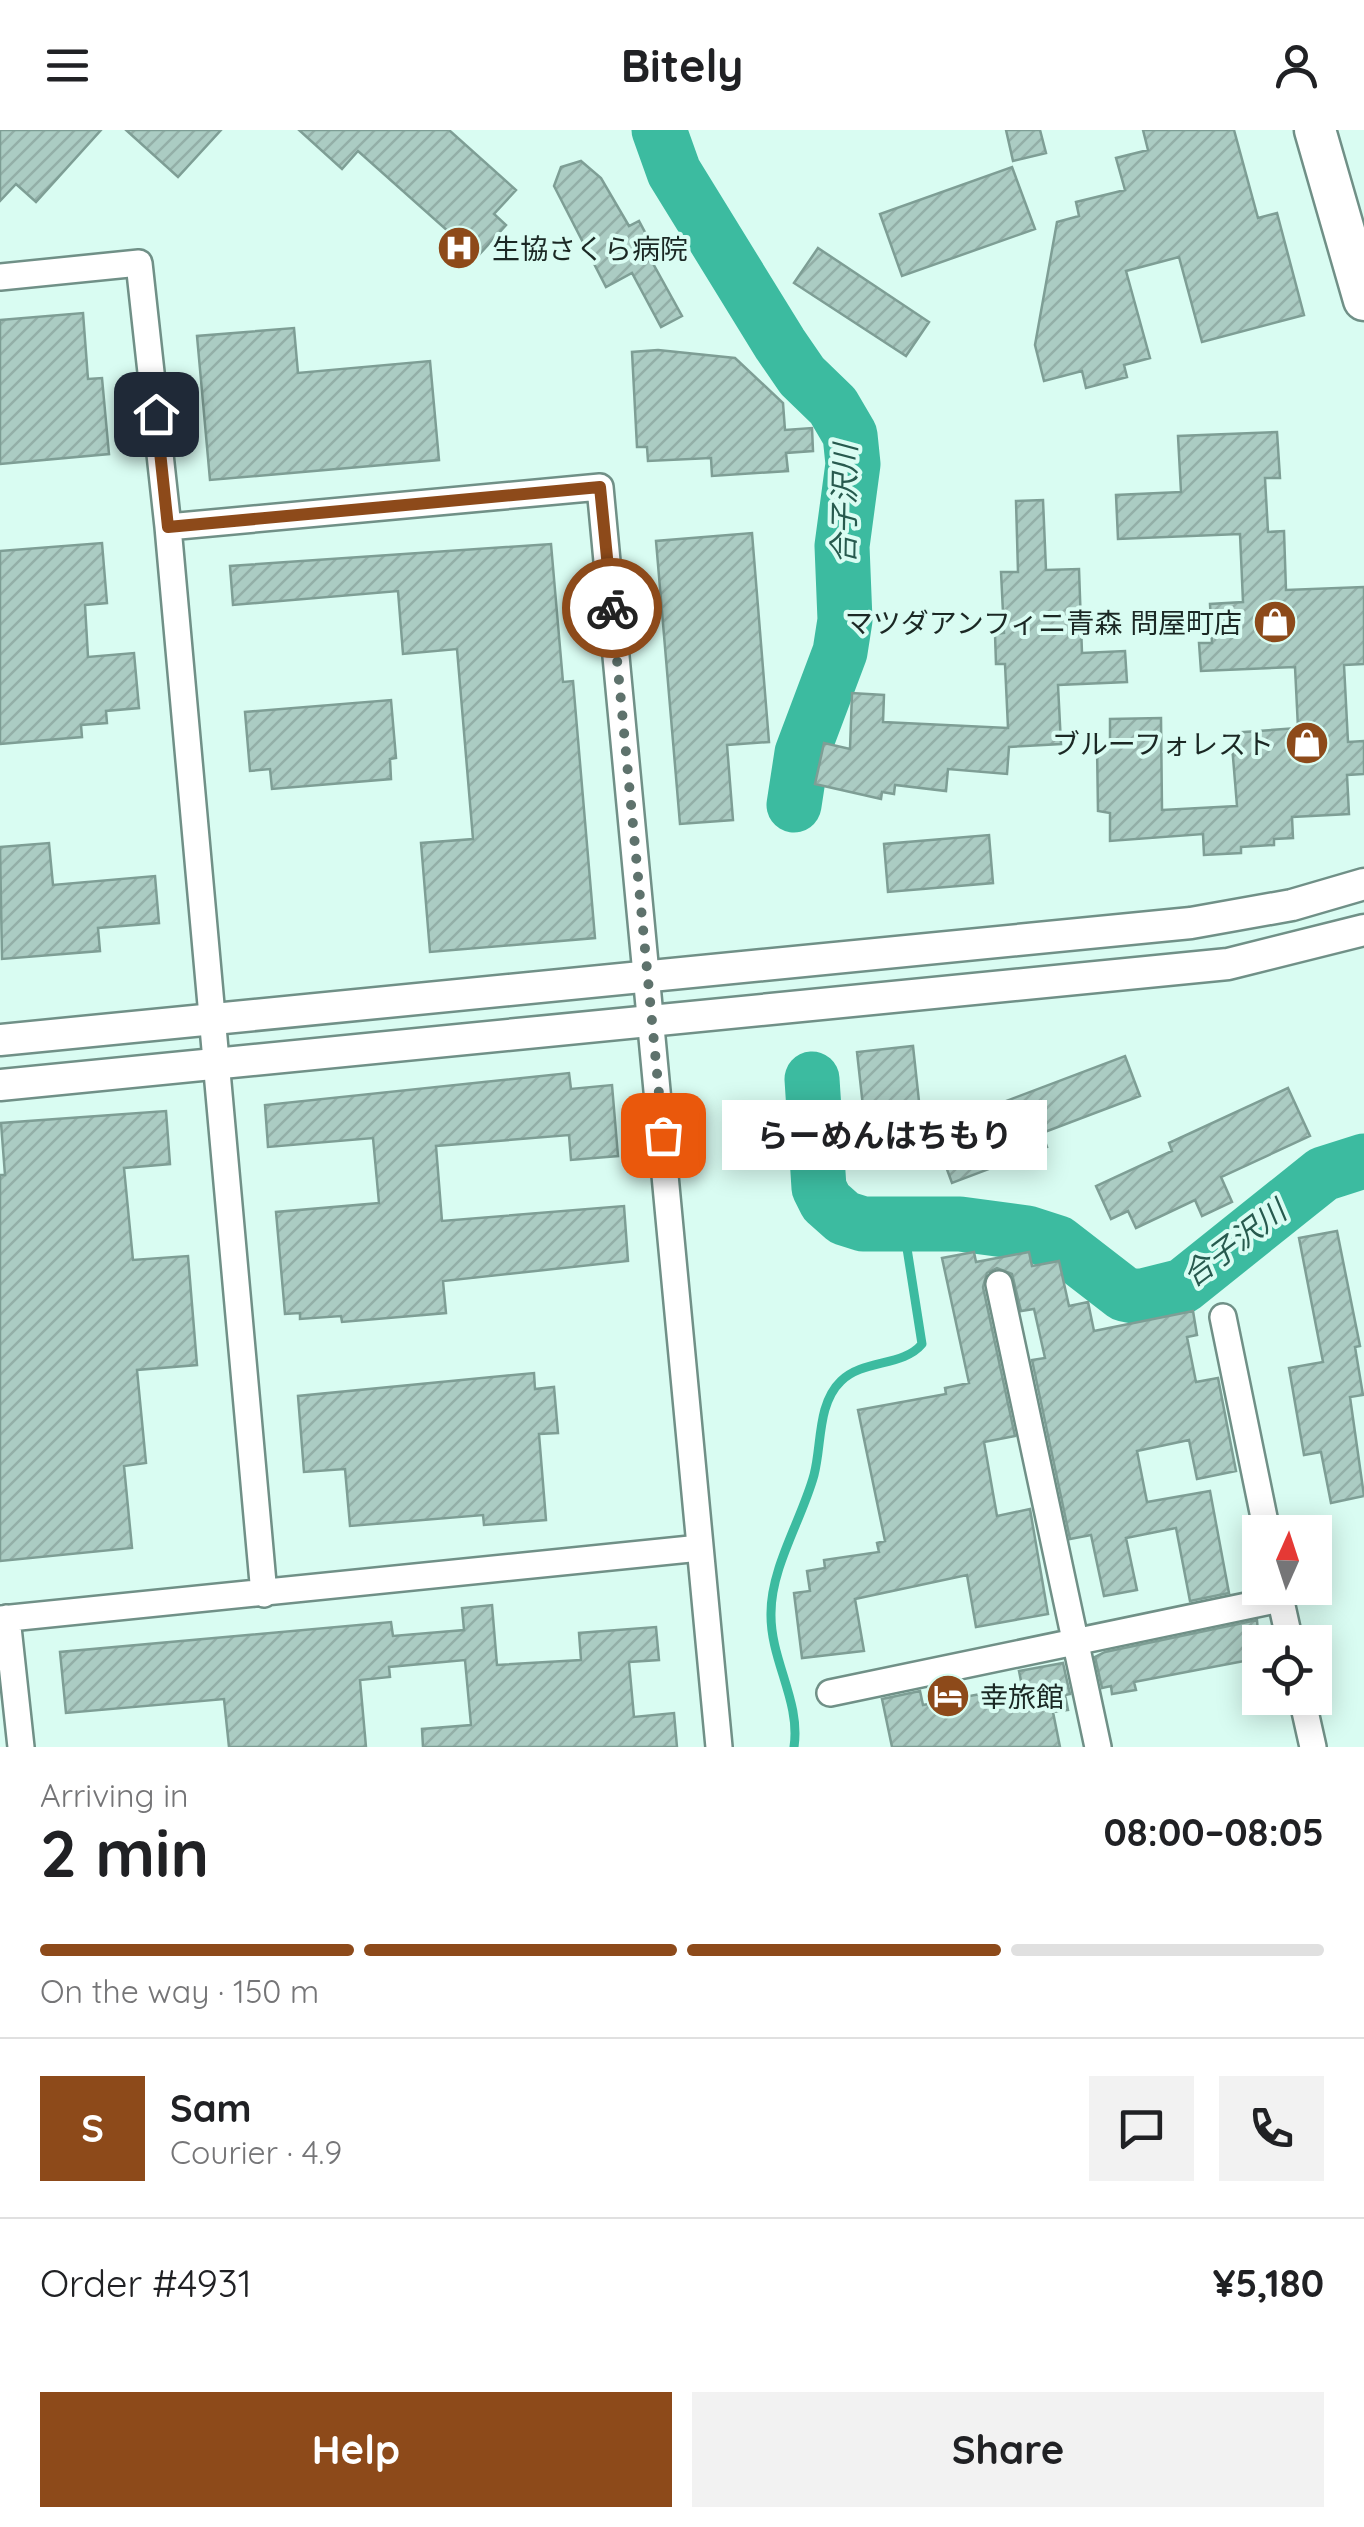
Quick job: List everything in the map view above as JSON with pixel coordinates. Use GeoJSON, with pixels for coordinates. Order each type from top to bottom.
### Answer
{"type":"FeatureCollection","features":[{"type":"Feature","properties":{"kind":"highway"},"geometry":{"type":"LineString","coordinates":[[1315,130],[1362,286]]}},
{"type":"Feature","properties":{"kind":"street"},"geometry":{"type":"LineString","coordinates":[[0,277],[139,263],[168,527],[264,1594]]}},
{"type":"Feature","properties":{"kind":"street"},"geometry":{"type":"LineString","coordinates":[[168,527],[600,487],[719,1747]]}},
{"type":"Feature","properties":{"kind":"street"},"geometry":{"type":"LineString","coordinates":[[0,1040],[1191,923],[1292,906],[1364,884]]}},
{"type":"Feature","properties":{"kind":"street"},"geometry":{"type":"LineString","coordinates":[[0,1086],[1228,964],[1364,930]]}},
{"type":"Feature","properties":{"kind":"street"},"geometry":{"type":"LineString","coordinates":[[998,1284],[1098,1747]]}},
{"type":"Feature","properties":{"kind":"street"},"geometry":{"type":"LineString","coordinates":[[1223,1317],[1264,1515]]}},
{"type":"Feature","properties":{"kind":"street"},"geometry":{"type":"LineString","coordinates":[[21,1747],[3,1618],[700,1548]]}},
{"type":"Feature","properties":{"kind":"street"},"geometry":{"type":"LineString","coordinates":[[830,1693],[1242,1602]]}},
{"type":"Feature","properties":{"kind":"street"},"geometry":{"type":"LineString","coordinates":[[1306,1715],[1313,1747]]}},
{"type":"Feature","properties":{"kind":"building"},"geometry":{"type":"Polygon","coordinates":[[[0,130],[101,130],[36,202],[16,184],[0,201],[0,130]]]}},
{"type":"Feature","properties":{"kind":"building"},"geometry":{"type":"Polygon","coordinates":[[[126,130],[221,130],[178,177],[126,130]]]}},
{"type":"Feature","properties":{"kind":"building"},"geometry":{"type":"Polygon","coordinates":[[[299,130],[449,130],[516,190],[494,214],[506,225],[477,257],[358,151],[342,169],[299,130]]]}},
{"type":"Feature","properties":{"kind":"building"},"geometry":{"type":"Polygon","coordinates":[[[1006,130],[1040,130],[1046,153],[1013,161],[1006,130]]]}},
{"type":"Feature","properties":{"kind":"building"},"geometry":{"type":"Polygon","coordinates":[[[1143,130],[1234,130],[1258,218],[1277,213],[1304,315],[1202,342],[1179,257],[1126,271],[1150,358],[1124,365],[1127,377],[1086,388],[1082,371],[1044,381],[1035,345],[1057,222],[1079,216],[1076,202],[1125,190],[1116,158],[1148,150],[1143,130]]]}},
{"type":"Feature","properties":{"kind":"building"},"geometry":{"type":"Polygon","coordinates":[[[581,161],[601,178],[629,226],[639,221],[657,255],[650,258],[682,316],[661,327],[632,273],[606,287],[554,186],[561,167],[581,161]]]}},
{"type":"Feature","properties":{"kind":"building"},"geometry":{"type":"Polygon","coordinates":[[[1012,167],[1035,229],[902,276],[880,214],[1012,167]]]}},
{"type":"Feature","properties":{"kind":"building"},"geometry":{"type":"Polygon","coordinates":[[[818,248],[929,322],[906,356],[794,283],[818,248]]]}},
{"type":"Feature","properties":{"kind":"building"},"geometry":{"type":"Polygon","coordinates":[[[83,313],[88,379],[102,378],[109,454],[0,464],[0,320],[83,313]]]}},
{"type":"Feature","properties":{"kind":"building"},"geometry":{"type":"Polygon","coordinates":[[[294,328],[298,373],[430,361],[439,460],[210,480],[197,336],[294,328]]]}},
{"type":"Feature","properties":{"kind":"building"},"geometry":{"type":"Polygon","coordinates":[[[658,350],[735,358],[783,403],[785,430],[812,428],[813,451],[786,453],[788,471],[712,476],[711,458],[648,461],[647,447],[637,447],[632,352],[658,350]]]}},
{"type":"Feature","properties":{"kind":"building"},"geometry":{"type":"Polygon","coordinates":[[[1277,432],[1280,478],[1265,478],[1268,532],[1284,531],[1286,590],[1364,587],[1364,664],[1344,665],[1348,742],[1364,741],[1364,774],[1347,775],[1349,814],[1292,817],[1293,838],[1274,839],[1274,845],[1241,847],[1241,853],[1204,855],[1203,834],[1110,841],[1110,813],[1098,811],[1097,745],[1110,745],[1110,719],[1161,718],[1162,810],[1237,806],[1231,733],[1298,728],[1295,667],[1201,671],[1199,643],[1212,643],[1210,604],[1243,602],[1240,534],[1118,539],[1116,495],[1181,492],[1178,436],[1277,432]]]}},
{"type":"Feature","properties":{"kind":"building"},"geometry":{"type":"Polygon","coordinates":[[[1043,500],[1046,570],[1079,569],[1082,653],[1125,651],[1127,682],[1058,685],[1061,744],[1009,747],[1007,774],[948,769],[946,791],[895,785],[894,794],[882,792],[881,799],[815,784],[824,743],[850,749],[852,693],[884,695],[883,722],[1008,728],[1005,664],[996,664],[995,634],[1004,633],[1001,572],[1018,572],[1016,501],[1043,500]]]}},
{"type":"Feature","properties":{"kind":"building"},"geometry":{"type":"Polygon","coordinates":[[[752,533],[769,742],[727,745],[733,820],[680,824],[656,541],[752,533]]]}},
{"type":"Feature","properties":{"kind":"building"},"geometry":{"type":"Polygon","coordinates":[[[102,543],[107,603],[85,605],[88,657],[134,653],[139,708],[106,711],[107,723],[81,725],[82,737],[0,744],[0,551],[102,543]]]}},
{"type":"Feature","properties":{"kind":"building"},"geometry":{"type":"Polygon","coordinates":[[[551,544],[563,682],[573,681],[595,938],[430,952],[421,843],[473,839],[457,649],[403,654],[398,591],[233,605],[230,566],[551,544]]]}},
{"type":"Feature","properties":{"kind":"building"},"geometry":{"type":"Polygon","coordinates":[[[391,700],[396,758],[390,759],[391,779],[272,789],[270,769],[250,771],[245,712],[391,700]]]}},
{"type":"Feature","properties":{"kind":"building"},"geometry":{"type":"Polygon","coordinates":[[[989,835],[993,883],[888,892],[884,844],[989,835]]]}},
{"type":"Feature","properties":{"kind":"building"},"geometry":{"type":"Polygon","coordinates":[[[49,843],[53,885],[155,876],[159,923],[98,928],[100,951],[2,959],[0,847],[49,843]]]}},
{"type":"Feature","properties":{"kind":"building"},"geometry":{"type":"Polygon","coordinates":[[[913,1046],[922,1129],[866,1134],[857,1052],[913,1046]]]}},
{"type":"Feature","properties":{"kind":"building"},"geometry":{"type":"Polygon","coordinates":[[[1125,1056],[1140,1096],[1042,1133],[1047,1147],[952,1183],[932,1129],[1125,1056]]]}},
{"type":"Feature","properties":{"kind":"building"},"geometry":{"type":"Polygon","coordinates":[[[569,1073],[571,1089],[612,1085],[618,1156],[571,1160],[569,1135],[436,1146],[442,1221],[624,1206],[628,1261],[443,1281],[446,1313],[342,1322],[341,1316],[300,1319],[300,1313],[285,1314],[276,1212],[379,1203],[373,1138],[268,1147],[265,1105],[569,1073]]]}},
{"type":"Feature","properties":{"kind":"building"},"geometry":{"type":"Polygon","coordinates":[[[1288,1088],[1310,1136],[1221,1177],[1232,1202],[1202,1216],[1195,1200],[1136,1228],[1128,1211],[1111,1219],[1096,1186],[1172,1151],[1169,1143],[1288,1088]]]}},
{"type":"Feature","properties":{"kind":"building"},"geometry":{"type":"Polygon","coordinates":[[[783,1109],[788,1163],[748,1167],[744,1118],[750,1118],[749,1112],[783,1109]]]}},
{"type":"Feature","properties":{"kind":"building"},"geometry":{"type":"Polygon","coordinates":[[[166,1111],[170,1164],[124,1168],[133,1260],[188,1256],[197,1365],[137,1370],[146,1463],[124,1466],[132,1548],[0,1561],[0,1175],[5,1175],[1,1123],[166,1111]]]}},
{"type":"Feature","properties":{"kind":"building"},"geometry":{"type":"Polygon","coordinates":[[[1337,1231],[1360,1346],[1355,1347],[1363,1395],[1350,1397],[1364,1496],[1331,1503],[1321,1452],[1304,1455],[1289,1368],[1323,1362],[1299,1238],[1337,1231]]]}},
{"type":"Feature","properties":{"kind":"building"},"geometry":{"type":"Polygon","coordinates":[[[974,1252],[976,1262],[1029,1252],[1032,1266],[1059,1261],[1069,1306],[1088,1302],[1094,1331],[1193,1311],[1197,1335],[1187,1337],[1196,1382],[1218,1378],[1236,1471],[1197,1479],[1189,1440],[1137,1451],[1147,1502],[1210,1491],[1229,1593],[1190,1601],[1176,1528],[1126,1538],[1137,1590],[1104,1596],[1091,1535],[1070,1539],[1032,1360],[1045,1358],[1034,1309],[1021,1311],[1012,1274],[997,1268],[987,1273],[983,1287],[1015,1436],[984,1442],[997,1516],[1030,1509],[1048,1614],[976,1627],[967,1575],[855,1599],[864,1651],[802,1658],[794,1593],[810,1591],[807,1571],[825,1568],[824,1560],[879,1552],[877,1543],[885,1541],[858,1410],[946,1394],[945,1388],[969,1383],[942,1258],[974,1252]]]}},
{"type":"Feature","properties":{"kind":"building"},"geometry":{"type":"Polygon","coordinates":[[[534,1373],[535,1389],[554,1387],[558,1433],[539,1434],[546,1520],[484,1525],[483,1515],[350,1526],[345,1469],[304,1472],[298,1396],[534,1373]]]}},
{"type":"Feature","properties":{"kind":"building"},"geometry":{"type":"Polygon","coordinates":[[[492,1605],[497,1665],[581,1660],[579,1633],[656,1627],[659,1660],[629,1662],[634,1717],[674,1713],[677,1747],[423,1747],[422,1729],[471,1725],[465,1660],[389,1667],[390,1677],[360,1680],[366,1747],[229,1747],[224,1699],[66,1713],[60,1652],[391,1622],[393,1636],[464,1630],[462,1608],[492,1605]]]}},
{"type":"Feature","properties":{"kind":"building"},"geometry":{"type":"Polygon","coordinates":[[[1257,1620],[1257,1625],[1242,1625],[1242,1661],[1134,1682],[1136,1690],[1112,1694],[1111,1686],[1102,1688],[1095,1657],[1257,1620]]]}},
{"type":"Feature","properties":{"kind":"building"},"geometry":{"type":"Polygon","coordinates":[[[1063,1663],[1070,1694],[1065,1695],[1068,1710],[1053,1712],[1060,1747],[892,1747],[882,1699],[920,1691],[923,1705],[1022,1686],[1019,1671],[1063,1663]]]}},
{"type":"Feature","properties":{"kind":"waterway","name":"合子沢川"},"geometry":{"type":"LineString","coordinates":[[659,130],[674,172],[780,344],[802,376],[833,406],[850,435],[853,464],[842,546],[845,620],[840,652],[802,753],[794,805]]}},
{"type":"Feature","properties":{"kind":"waterway","name":"合子沢川"},"geometry":{"type":"LineString","coordinates":[[812,1079],[819,1188],[826,1202],[844,1218],[863,1224],[960,1224],[1027,1233],[1058,1243],[1124,1294],[1139,1297],[1183,1286],[1323,1174],[1364,1161]]}},
{"type":"Feature","properties":{"kind":"waterway"},"geometry":{"type":"LineString","coordinates":[[794,1747],[790,1697],[772,1630],[772,1596],[781,1561],[809,1492],[824,1413],[833,1390],[850,1374],[904,1356],[922,1344],[903,1223]]}},
{"type":"Feature","properties":{"kind":"way so far"},"geometry":{"type":"LineString","coordinates":[[612,608],[663,1135]]}},
{"type":"Feature","properties":{"kind":"place","name":"生協さくら病院"},"geometry":{"type":"Point","coordinates":[459,248]}},
{"type":"Feature","properties":{"kind":"place","name":"マツダアンフィニ青森 問屋町店"},"geometry":{"type":"Point","coordinates":[1275,622]}},
{"type":"Feature","properties":{"kind":"place","name":"ブルーフォレスト"},"geometry":{"type":"Point","coordinates":[1307,743]}},
{"type":"Feature","properties":{"kind":"place","name":"らーめんはちもり"},"geometry":{"type":"Point","coordinates":[663,1135]}},
{"type":"Feature","properties":{"kind":"place","name":"幸旅館"},"geometry":{"type":"Point","coordinates":[948,1696]}},
{"type":"Feature","properties":{"kind":"route"},"geometry":{"type":"LineString","coordinates":[[156,414],[168,527],[600,487],[612,608]]}}]}
